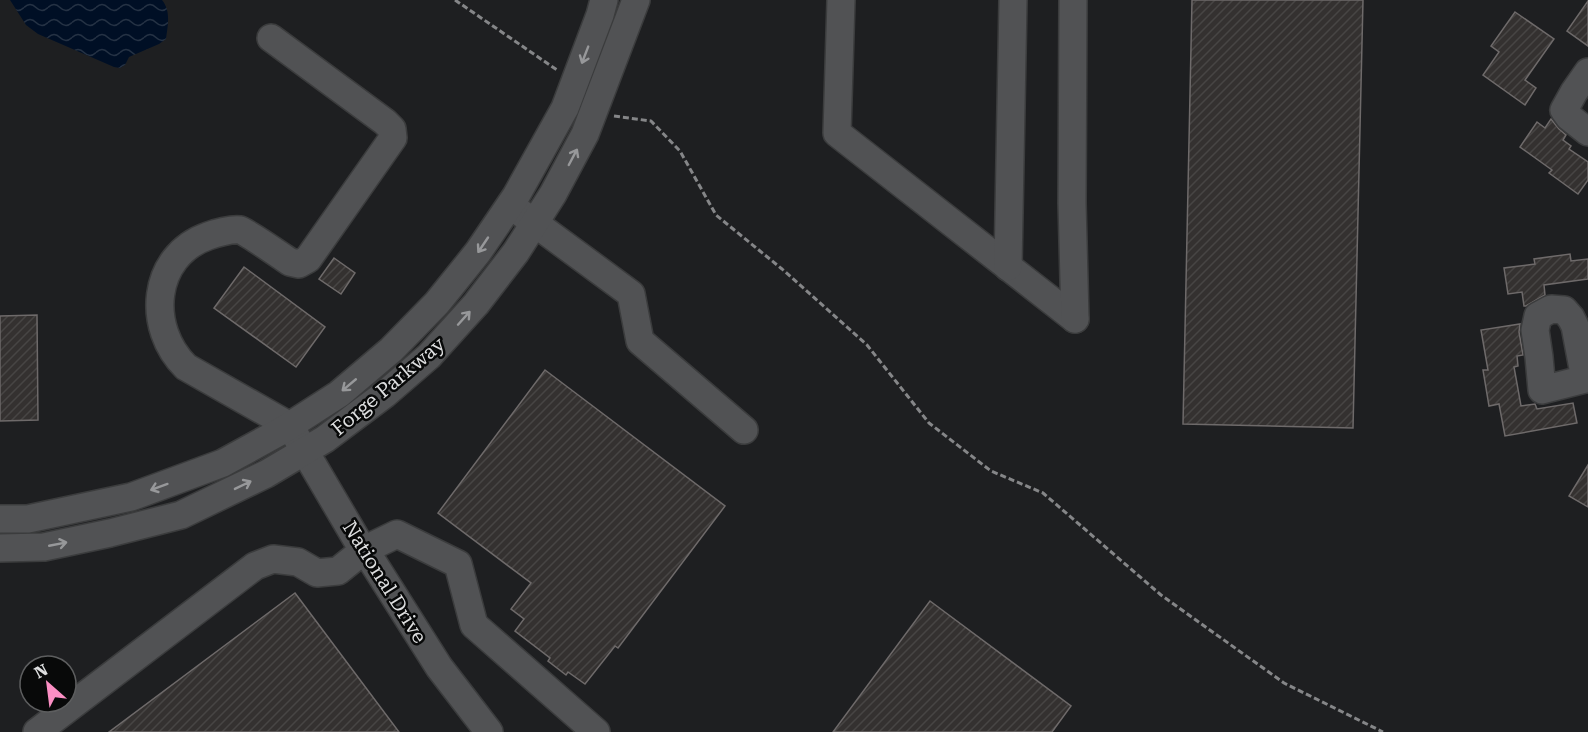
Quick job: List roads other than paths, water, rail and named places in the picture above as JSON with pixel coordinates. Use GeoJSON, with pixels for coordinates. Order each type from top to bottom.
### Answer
{"type":"FeatureCollection","features":[{"type":"Feature","properties":{"kind":"street","name":"Forge Parkway"},"geometry":{"type":"LineString","coordinates":[[0,519],[28,519],[131,497],[224,463],[290,426],[339,394],[399,342],[437,303],[478,252],[510,205],[565,108],[568,80],[600,15],[604,0]]}},
{"type":"Feature","properties":{"kind":"street","name":"Forge Parkway"},"geometry":{"type":"LineString","coordinates":[[0,548],[44,547],[181,515],[266,474],[325,439],[429,356],[476,304],[516,252],[553,194],[585,134],[603,110],[636,0]]}},
{"type":"Feature","properties":{"kind":"street"},"geometry":{"type":"LineString","coordinates":[[841,0],[837,133],[1075,319],[1072,203],[1073,0]]}},
{"type":"Feature","properties":{"kind":"street"},"geometry":{"type":"LineString","coordinates":[[1008,267],[1013,0]]}},
{"type":"Feature","properties":{"kind":"street"},"geometry":{"type":"LineString","coordinates":[[271,38],[385,122],[392,129],[393,138],[308,259],[298,264],[290,262],[240,230],[219,232],[198,240],[184,249],[173,262],[160,296],[159,313],[167,340],[175,356],[186,367],[290,426]]}},
{"type":"Feature","properties":{"kind":"street"},"geometry":{"type":"LineString","coordinates":[[1588,72],[1564,110],[1588,132]]}},
{"type":"Feature","properties":{"kind":"street"},"geometry":{"type":"LineString","coordinates":[[568,80],[603,110]]}},
{"type":"Feature","properties":{"kind":"street"},"geometry":{"type":"LineString","coordinates":[[510,205],[631,294],[640,341],[744,430]]}},
{"type":"Feature","properties":{"kind":"street","name":"National Drive"},"geometry":{"type":"LineString","coordinates":[[290,426],[368,557],[439,667],[489,732]]}},
{"type":"Feature","properties":{"kind":"street"},"geometry":{"type":"LineString","coordinates":[[37,732],[255,566],[273,560],[298,562],[317,573],[338,571],[364,550],[397,534],[458,564],[474,625],[596,732]]}},
{"type":"Feature","properties":{"kind":"water"},"geometry":{"type":"Polygon","coordinates":[[[10,0],[162,0],[168,13],[166,39],[129,57],[125,65],[120,68],[114,67],[38,34],[26,25],[10,0]]]}}]}
